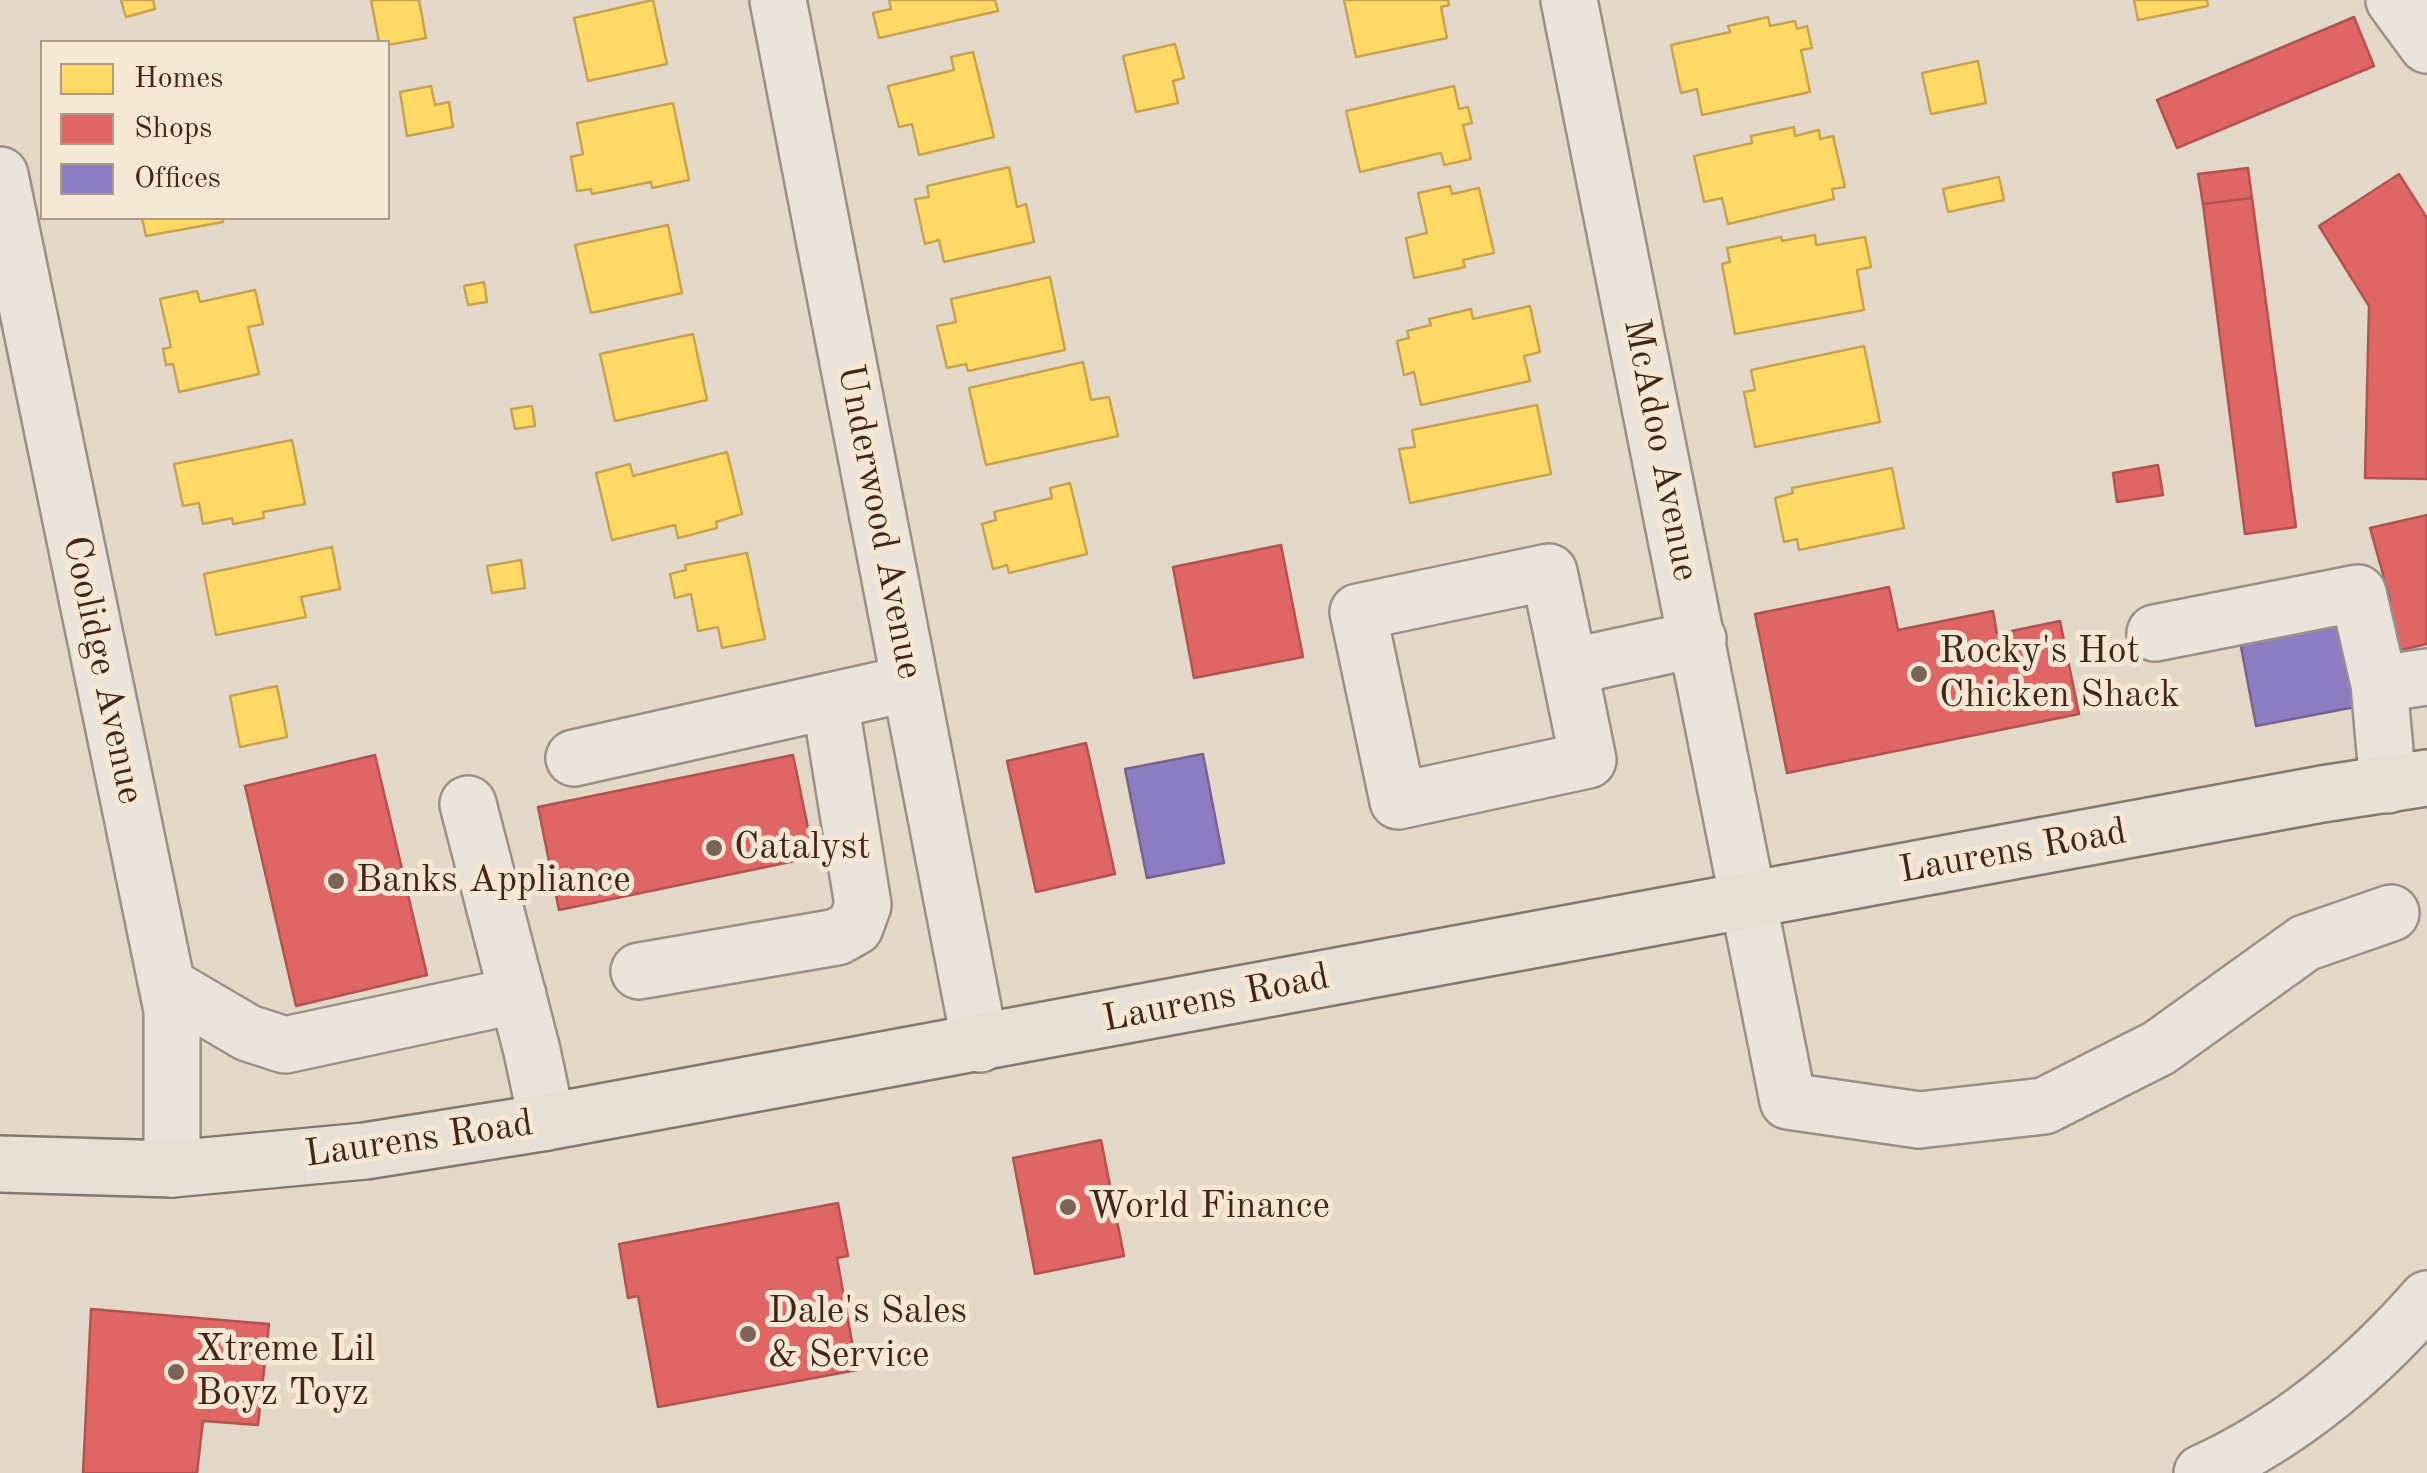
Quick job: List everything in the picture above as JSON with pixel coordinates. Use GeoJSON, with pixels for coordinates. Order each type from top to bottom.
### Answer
{"type":"FeatureCollection","features":[{"type":"Feature","properties":{"kind":"main road","name":"Laurens Road"},"geometry":{"type":"LineString","coordinates":[[0,1164],[172,1169],[365,1151],[980,1044],[2408,781]]}},
{"type":"Feature","properties":{"kind":"street","name":"Underwood Avenue"},"geometry":{"type":"LineString","coordinates":[[778,0],[980,1044]]}},
{"type":"Feature","properties":{"kind":"street","name":"McAdoo Avenue"},"geometry":{"type":"LineString","coordinates":[[1570,0],[1788,1102],[1919,1120],[2044,1106],[2160,1048],[2305,943],[2391,913]]}},
{"type":"Feature","properties":{"kind":"street"},"geometry":{"type":"LineString","coordinates":[[2394,0],[2427,45]]}},
{"type":"Feature","properties":{"kind":"street","name":"Coolidge Avenue"},"geometry":{"type":"LineString","coordinates":[[0,175],[168,986],[172,1010],[172,1169]]}},
{"type":"Feature","properties":{"kind":"street"},"geometry":{"type":"LineString","coordinates":[[1549,572],[1569,667],[1588,760],[1398,800],[1358,612],[1549,572]]}},
{"type":"Feature","properties":{"kind":"street"},"geometry":{"type":"LineString","coordinates":[[2155,633],[2358,593],[2403,681],[2408,781]]}},
{"type":"Feature","properties":{"kind":"street"},"geometry":{"type":"LineString","coordinates":[[1569,667],[1698,640]]}},
{"type":"Feature","properties":{"kind":"street"},"geometry":{"type":"LineString","coordinates":[[574,758],[910,683]]}},
{"type":"Feature","properties":{"kind":"street"},"geometry":{"type":"LineString","coordinates":[[639,971],[838,937],[855,927],[863,905],[830,701]]}},
{"type":"Feature","properties":{"kind":"street"},"geometry":{"type":"LineString","coordinates":[[468,804],[547,1122]]}},
{"type":"Feature","properties":{"kind":"street"},"geometry":{"type":"LineString","coordinates":[[168,986],[248,1033],[286,1045],[518,996]]}},
{"type":"Feature","properties":{"kind":"street"},"geometry":{"type":"LineString","coordinates":[[2202,1473],[2302,1417],[2350,1376],[2427,1299]]}},
{"type":"Feature","properties":{"kind":"building: Homes"},"geometry":{"type":"Polygon","coordinates":[[[121,0],[153,0],[155,9],[126,17],[121,0]]]}},
{"type":"Feature","properties":{"kind":"building: Homes"},"geometry":{"type":"Polygon","coordinates":[[[371,0],[419,0],[426,38],[390,45],[390,40],[379,40],[371,0]]]}},
{"type":"Feature","properties":{"kind":"building: Homes"},"geometry":{"type":"Polygon","coordinates":[[[653,0],[667,64],[588,81],[574,18],[653,0]]]}},
{"type":"Feature","properties":{"kind":"building: Homes"},"geometry":{"type":"Polygon","coordinates":[[[889,0],[995,0],[998,11],[879,38],[873,13],[891,9],[889,0]]]}},
{"type":"Feature","properties":{"kind":"building: Homes"},"geometry":{"type":"Polygon","coordinates":[[[1344,0],[1448,0],[1449,5],[1441,7],[1447,38],[1356,57],[1344,0]]]}},
{"type":"Feature","properties":{"kind":"building: Homes"},"geometry":{"type":"Polygon","coordinates":[[[2134,0],[2207,0],[2208,6],[2138,20],[2134,0]]]}},
{"type":"Feature","properties":{"kind":"building: Homes"},"geometry":{"type":"Polygon","coordinates":[[[1768,17],[1770,26],[1795,21],[1797,29],[1807,26],[1812,48],[1801,50],[1810,92],[1702,115],[1697,89],[1681,93],[1671,45],[1730,32],[1728,26],[1768,17]]]}},
{"type":"Feature","properties":{"kind":"building: Homes"},"geometry":{"type":"Polygon","coordinates":[[[1175,44],[1184,78],[1173,81],[1178,103],[1136,112],[1123,56],[1175,44]]]}},
{"type":"Feature","properties":{"kind":"building: Homes"},"geometry":{"type":"Polygon","coordinates":[[[973,52],[994,137],[919,155],[912,124],[899,127],[888,86],[954,70],[951,57],[973,52]]]}},
{"type":"Feature","properties":{"kind":"building: Homes"},"geometry":{"type":"Polygon","coordinates":[[[1978,61],[1986,103],[1931,114],[1922,73],[1978,61]]]}},
{"type":"Feature","properties":{"kind":"building: Homes"},"geometry":{"type":"Polygon","coordinates":[[[431,86],[435,105],[449,102],[453,127],[407,136],[400,92],[431,86]]]}},
{"type":"Feature","properties":{"kind":"building: Homes"},"geometry":{"type":"Polygon","coordinates":[[[1454,86],[1459,109],[1468,107],[1472,123],[1463,125],[1471,159],[1444,165],[1441,153],[1360,172],[1346,111],[1454,86]]]}},
{"type":"Feature","properties":{"kind":"building: Homes"},"geometry":{"type":"Polygon","coordinates":[[[673,103],[689,180],[652,188],[651,182],[592,194],[591,189],[577,191],[571,157],[583,154],[577,123],[673,103]]]}},
{"type":"Feature","properties":{"kind":"building: Homes"},"geometry":{"type":"Polygon","coordinates":[[[1794,127],[1795,136],[1819,130],[1820,139],[1833,136],[1845,187],[1832,189],[1834,199],[1728,224],[1722,198],[1704,202],[1694,156],[1752,143],[1751,136],[1794,127]]]}},
{"type":"Feature","properties":{"kind":"building: Homes"},"geometry":{"type":"Polygon","coordinates":[[[1009,167],[1017,207],[1026,204],[1034,242],[944,262],[939,240],[925,244],[915,199],[929,197],[927,186],[1009,167]]]}},
{"type":"Feature","properties":{"kind":"building: Homes"},"geometry":{"type":"Polygon","coordinates":[[[1999,177],[2004,200],[1948,212],[1943,189],[1999,177]]]}},
{"type":"Feature","properties":{"kind":"building: Homes"},"geometry":{"type":"Polygon","coordinates":[[[1450,186],[1452,194],[1479,188],[1494,253],[1463,260],[1465,267],[1414,278],[1406,238],[1427,233],[1418,193],[1450,186]]]}},
{"type":"Feature","properties":{"kind":"building: Homes"},"geometry":{"type":"Polygon","coordinates":[[[142,220],[223,220],[223,222],[146,236],[142,220]]]}},
{"type":"Feature","properties":{"kind":"building: Homes"},"geometry":{"type":"Polygon","coordinates":[[[668,225],[682,293],[591,313],[575,245],[668,225]]]}},
{"type":"Feature","properties":{"kind":"building: Homes"},"geometry":{"type":"Polygon","coordinates":[[[1815,235],[1816,245],[1865,237],[1871,267],[1857,270],[1864,310],[1735,334],[1722,264],[1730,262],[1727,248],[1815,235]]]}},
{"type":"Feature","properties":{"kind":"building: Homes"},"geometry":{"type":"Polygon","coordinates":[[[1050,277],[1065,350],[968,371],[966,364],[947,368],[937,326],[956,322],[951,299],[1050,277]]]}},
{"type":"Feature","properties":{"kind":"building: Homes"},"geometry":{"type":"Polygon","coordinates":[[[484,282],[487,302],[468,305],[464,286],[484,282]]]}},
{"type":"Feature","properties":{"kind":"building: Homes"},"geometry":{"type":"Polygon","coordinates":[[[255,290],[263,324],[248,327],[259,374],[179,392],[173,364],[166,365],[163,349],[171,347],[160,299],[197,291],[200,302],[255,290]]]}},
{"type":"Feature","properties":{"kind":"building: Homes"},"geometry":{"type":"Polygon","coordinates":[[[1530,306],[1540,352],[1524,356],[1530,381],[1421,405],[1414,372],[1404,375],[1397,341],[1409,338],[1407,331],[1431,325],[1429,319],[1471,309],[1473,319],[1530,306]]]}},
{"type":"Feature","properties":{"kind":"building: Homes"},"geometry":{"type":"Polygon","coordinates":[[[693,334],[707,400],[615,421],[600,354],[693,334]]]}},
{"type":"Feature","properties":{"kind":"building: Homes"},"geometry":{"type":"Polygon","coordinates":[[[1864,346],[1880,422],[1755,447],[1744,392],[1755,390],[1751,370],[1864,346]]]}},
{"type":"Feature","properties":{"kind":"building: Homes"},"geometry":{"type":"Polygon","coordinates":[[[1083,362],[1091,400],[1109,397],[1118,436],[986,465],[969,388],[1083,362]]]}},
{"type":"Feature","properties":{"kind":"building: Homes"},"geometry":{"type":"Polygon","coordinates":[[[1537,405],[1551,474],[1410,503],[1399,449],[1415,447],[1412,430],[1537,405]]]}},
{"type":"Feature","properties":{"kind":"building: Homes"},"geometry":{"type":"Polygon","coordinates":[[[532,406],[535,426],[515,429],[511,409],[532,406]]]}},
{"type":"Feature","properties":{"kind":"building: Homes"},"geometry":{"type":"Polygon","coordinates":[[[292,440],[305,504],[263,512],[264,518],[233,524],[232,518],[203,524],[199,503],[183,506],[174,464],[292,440]]]}},
{"type":"Feature","properties":{"kind":"building: Homes"},"geometry":{"type":"Polygon","coordinates":[[[727,452],[742,514],[716,522],[717,528],[678,538],[675,525],[612,540],[596,473],[630,464],[633,476],[727,452]]]}},
{"type":"Feature","properties":{"kind":"building: Homes"},"geometry":{"type":"Polygon","coordinates":[[[1892,468],[1904,528],[1799,550],[1797,539],[1784,542],[1775,498],[1793,493],[1792,488],[1892,468]]]}},
{"type":"Feature","properties":{"kind":"building: Homes"},"geometry":{"type":"Polygon","coordinates":[[[1070,483],[1087,554],[1009,573],[1007,565],[993,569],[982,524],[996,520],[994,512],[1052,498],[1050,488],[1070,483]]]}},
{"type":"Feature","properties":{"kind":"building: Homes"},"geometry":{"type":"Polygon","coordinates":[[[332,547],[340,589],[301,597],[306,617],[216,635],[204,574],[332,547]]]}},
{"type":"Feature","properties":{"kind":"building: Homes"},"geometry":{"type":"Polygon","coordinates":[[[747,553],[765,639],[722,648],[718,627],[698,631],[691,594],[675,598],[670,574],[686,570],[685,565],[747,553]]]}},
{"type":"Feature","properties":{"kind":"building: Homes"},"geometry":{"type":"Polygon","coordinates":[[[521,560],[525,588],[492,593],[487,566],[521,560]]]}},
{"type":"Feature","properties":{"kind":"building: Homes"},"geometry":{"type":"Polygon","coordinates":[[[277,686],[287,737],[240,747],[230,696],[277,686]]]}},
{"type":"Feature","properties":{"kind":"building: Shops"},"geometry":{"type":"Polygon","coordinates":[[[2354,17],[2374,66],[2177,148],[2157,100],[2354,17]]]}},
{"type":"Feature","properties":{"kind":"building: Shops"},"geometry":{"type":"Polygon","coordinates":[[[2248,168],[2252,198],[2203,204],[2198,174],[2248,168]]]}},
{"type":"Feature","properties":{"kind":"building: Shops"},"geometry":{"type":"Polygon","coordinates":[[[2399,174],[2427,218],[2427,479],[2365,478],[2369,306],[2319,226],[2399,174]]]}},
{"type":"Feature","properties":{"kind":"building: Shops"},"geometry":{"type":"Polygon","coordinates":[[[2252,198],[2296,527],[2245,534],[2203,204],[2252,198]]]}},
{"type":"Feature","properties":{"kind":"building: Shops"},"geometry":{"type":"Polygon","coordinates":[[[2158,465],[2163,495],[2117,502],[2113,473],[2158,465]]]}},
{"type":"Feature","properties":{"kind":"building: Shops"},"geometry":{"type":"Polygon","coordinates":[[[2427,515],[2427,644],[2388,653],[2390,599],[2370,528],[2427,515]]]}},
{"type":"Feature","properties":{"kind":"building: Shops"},"geometry":{"type":"Polygon","coordinates":[[[1281,545],[1303,657],[1194,678],[1173,567],[1281,545]]]}},
{"type":"Feature","properties":{"kind":"building: Shops","name":"Rocky's Hot Chicken Shack"},"geometry":{"type":"Polygon","coordinates":[[[1889,587],[1898,630],[1993,611],[1997,634],[2060,621],[2079,714],[1787,773],[1755,614],[1889,587]]]}},
{"type":"Feature","properties":{"kind":"building: Shops"},"geometry":{"type":"Polygon","coordinates":[[[1086,743],[1115,874],[1036,892],[1007,761],[1086,743]]]}},
{"type":"Feature","properties":{"kind":"building: Shops","name":"Banks Appliance"},"geometry":{"type":"Polygon","coordinates":[[[375,755],[427,975],[296,1006],[245,786],[375,755]]]}},
{"type":"Feature","properties":{"kind":"building: Shops"},"geometry":{"type":"Polygon","coordinates":[[[793,755],[814,857],[559,910],[538,807],[793,755]]]}},
{"type":"Feature","properties":{"kind":"building: Shops","name":"World Finance"},"geometry":{"type":"Polygon","coordinates":[[[1101,1140],[1124,1256],[1035,1274],[1013,1158],[1101,1140]]]}},
{"type":"Feature","properties":{"kind":"building: Shops","name":"Dale's Sales & Service"},"geometry":{"type":"Polygon","coordinates":[[[838,1203],[848,1256],[837,1258],[857,1370],[658,1407],[638,1296],[628,1298],[619,1244],[838,1203]]]}},
{"type":"Feature","properties":{"kind":"building: Shops","name":"Xtreme Lil Boyz Toyz"},"geometry":{"type":"Polygon","coordinates":[[[91,1309],[269,1324],[258,1425],[203,1421],[197,1473],[83,1473],[91,1309]]]}},
{"type":"Feature","properties":{"kind":"building: Offices"},"geometry":{"type":"Polygon","coordinates":[[[2337,617],[2355,707],[2256,726],[2239,636],[2337,617]]]}},
{"type":"Feature","properties":{"kind":"building: Offices"},"geometry":{"type":"Polygon","coordinates":[[[1203,754],[1224,863],[1147,878],[1125,769],[1203,754]]]}},
{"type":"Feature","properties":{"kind":"place","name":"Rocky's Hot Chicken Shack"},"geometry":{"type":"Point","coordinates":[1919,674]}},
{"type":"Feature","properties":{"kind":"place","name":"Catalyst"},"geometry":{"type":"Point","coordinates":[714,848]}},
{"type":"Feature","properties":{"kind":"place","name":"Banks Appliance"},"geometry":{"type":"Point","coordinates":[336,881]}},
{"type":"Feature","properties":{"kind":"place","name":"World Finance"},"geometry":{"type":"Point","coordinates":[1068,1207]}},
{"type":"Feature","properties":{"kind":"place","name":"Dale's Sales & Service"},"geometry":{"type":"Point","coordinates":[748,1334]}},
{"type":"Feature","properties":{"kind":"place","name":"Xtreme Lil Boyz Toyz"},"geometry":{"type":"Point","coordinates":[176,1372]}}]}
